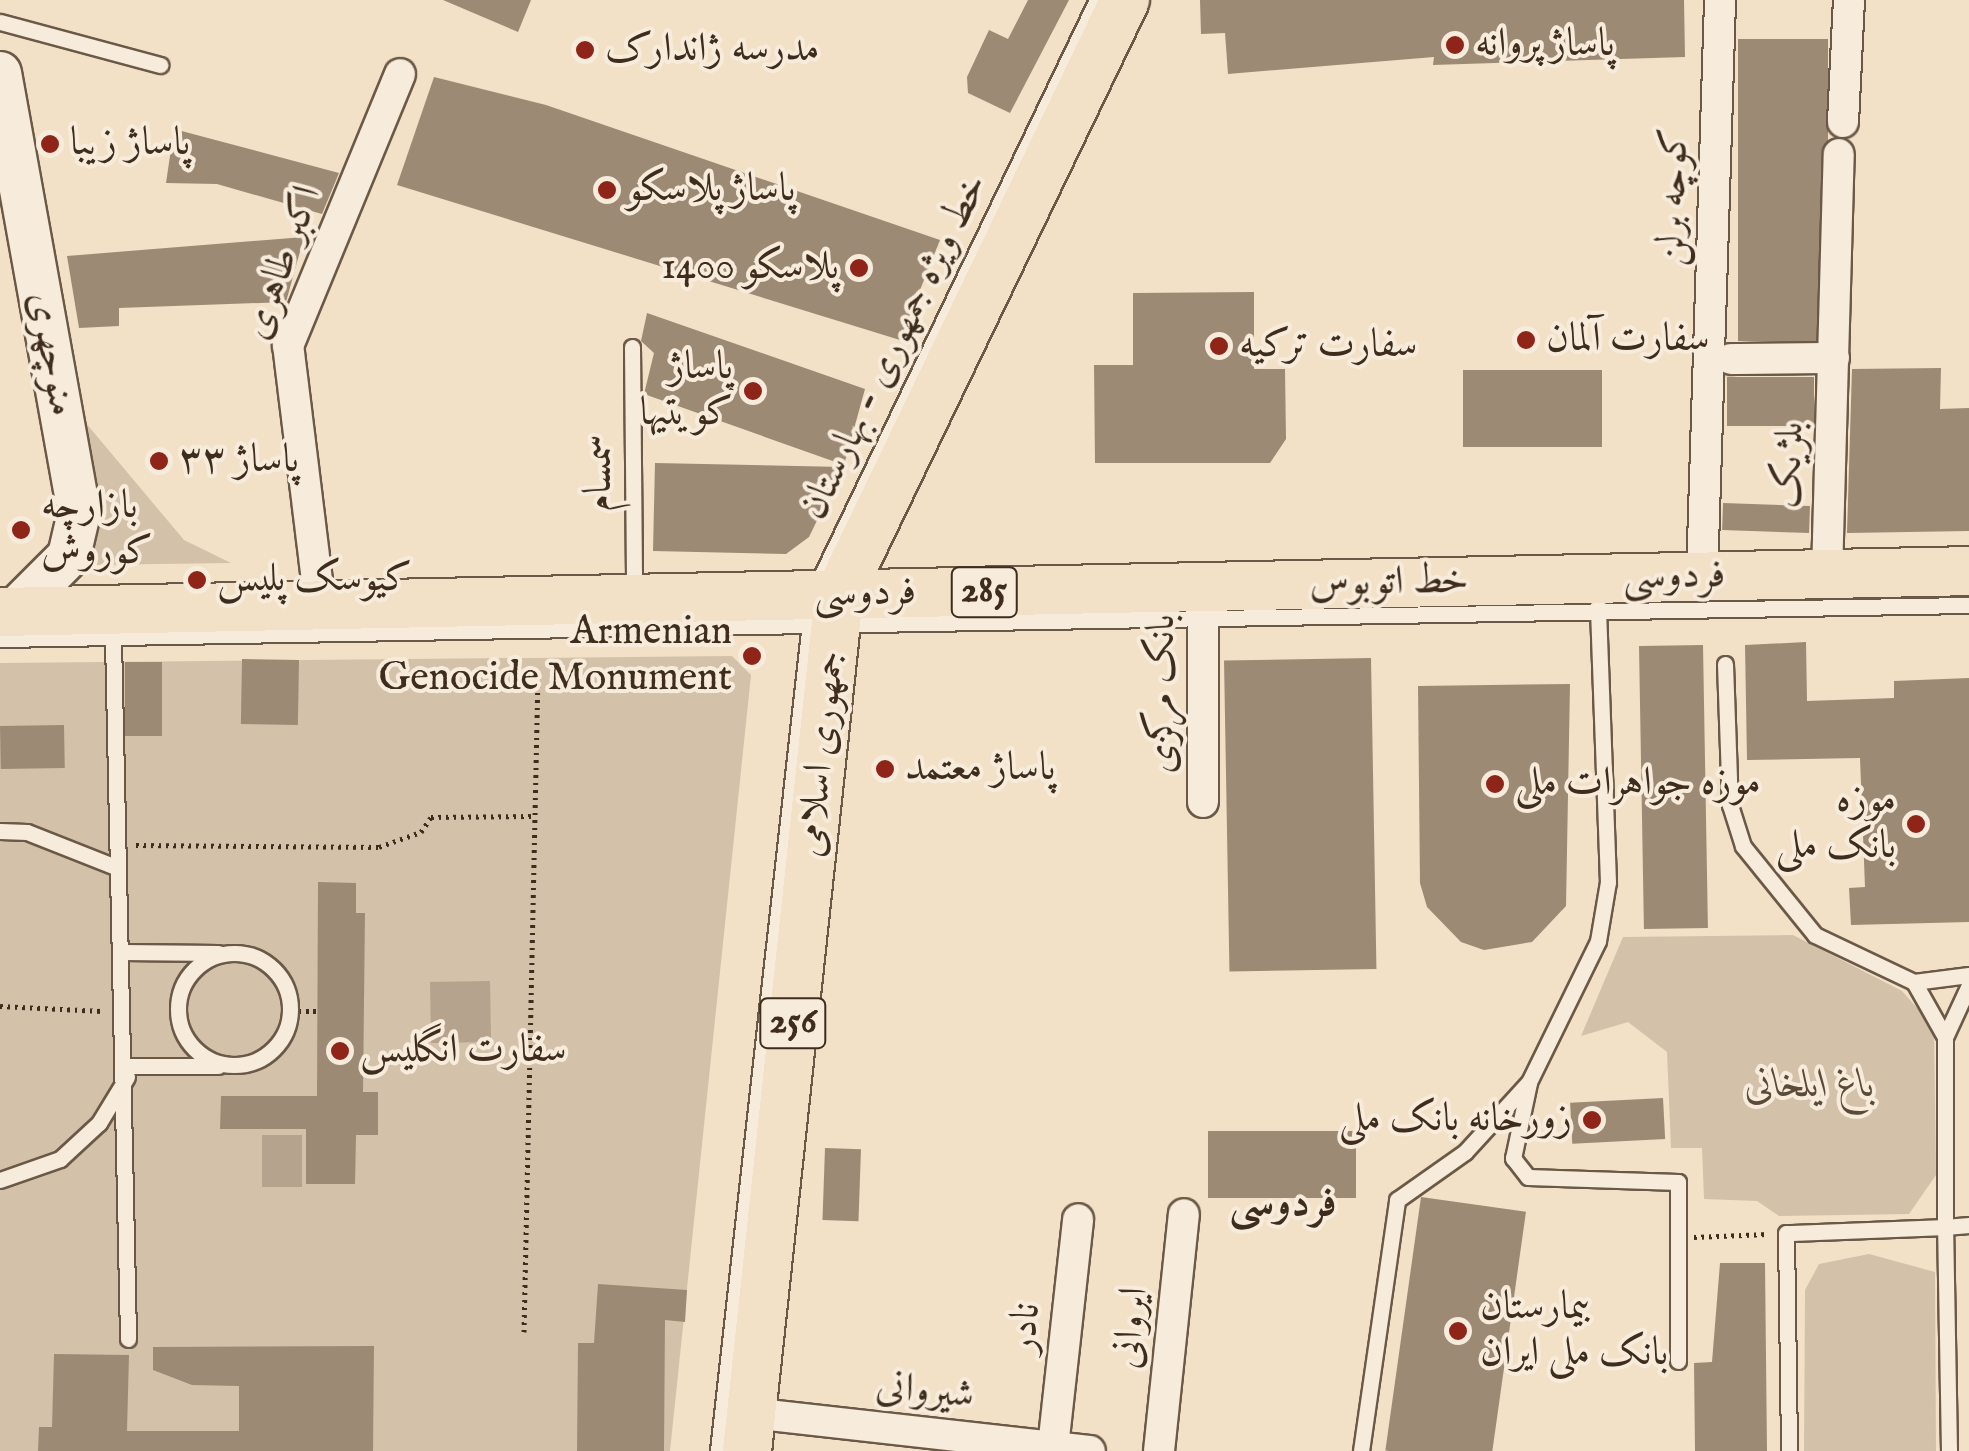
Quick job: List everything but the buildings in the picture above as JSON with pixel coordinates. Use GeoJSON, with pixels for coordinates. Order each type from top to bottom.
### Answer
{"type":"FeatureCollection","features":[{"type":"Feature","properties":{"kind":"main road","name":"جمهوری اسلامی"},"geometry":{"type":"LineString","coordinates":[[749,1432],[825,609],[1125,0]]}},
{"type":"Feature","properties":{"kind":"main road","name":"فردوسی"},"geometry":{"type":"LineString","coordinates":[[4,621],[320,605],[634,599],[825,609],[1598,595],[1702,577],[1969,571]]}},
{"type":"Feature","properties":{"kind":"street","name":"کوچه برلن"},"geometry":{"type":"LineString","coordinates":[[1702,577],[1720,0]]}},
{"type":"Feature","properties":{"kind":"street"},"geometry":{"type":"LineString","coordinates":[[1843,122],[1849,0]]}},
{"type":"Feature","properties":{"kind":"street","name":"اکبر طاهری"},"geometry":{"type":"LineString","coordinates":[[320,605],[288,346],[400,74]]}},
{"type":"Feature","properties":{"kind":"street","name":"منوچهری"},"geometry":{"type":"LineString","coordinates":[[2,95],[14,228],[79,513],[69,556],[4,621]]}},
{"type":"Feature","properties":{"kind":"street","name":"بلژیک"},"geometry":{"type":"LineString","coordinates":[[1827,574],[1839,340],[1839,154]]}},
{"type":"Feature","properties":{"kind":"street"},"geometry":{"type":"LineString","coordinates":[[1731,360],[1839,340]]}},
{"type":"Feature","properties":{"kind":"street","name":"بانک مرکزی"},"geometry":{"type":"LineString","coordinates":[[1203,603],[1203,802]]}},
{"type":"Feature","properties":{"kind":"street","name":"ایروانی"},"geometry":{"type":"LineString","coordinates":[[1159,1451],[1184,1214]]}},
{"type":"Feature","properties":{"kind":"street","name":"نادر"},"geometry":{"type":"LineString","coordinates":[[1054,1447],[1078,1219]]}},
{"type":"Feature","properties":{"kind":"street","name":"شیروانی"},"geometry":{"type":"LineString","coordinates":[[749,1432],[1090,1451]]}},
{"type":"Feature","properties":{"kind":"lane","name":"خط ویژه جمهوری - بهارستان"},"geometry":{"type":"LineString","coordinates":[[718,1451],[825,609],[1098,0]]}},
{"type":"Feature","properties":{"kind":"lane"},"geometry":{"type":"LineString","coordinates":[[0,22],[160,64]]}},
{"type":"Feature","properties":{"kind":"lane","name":"سمسام"},"geometry":{"type":"LineString","coordinates":[[632,347],[634,599]]}},
{"type":"Feature","properties":{"kind":"lane"},"geometry":{"type":"LineString","coordinates":[[1360,1451],[1397,1200],[1465,1152],[1529,1082],[1589,970],[1607,904],[1598,595],[1969,606]]}},
{"type":"Feature","properties":{"kind":"lane","name":"فردوسی"},"geometry":{"type":"LineString","coordinates":[[4,621],[113,638],[825,609]]}},
{"type":"Feature","properties":{"kind":"lane"},"geometry":{"type":"LineString","coordinates":[[113,638],[127,1072],[128,1339]]}},
{"type":"Feature","properties":{"kind":"lane"},"geometry":{"type":"LineString","coordinates":[[1726,664],[1730,805],[1742,846],[1815,935],[1914,982],[1969,975]]}},
{"type":"Feature","properties":{"kind":"lane"},"geometry":{"type":"LineString","coordinates":[[0,830],[27,832],[118,868]]}},
{"type":"Feature","properties":{"kind":"lane"},"geometry":{"type":"LineString","coordinates":[[122,952],[232,953],[267,963],[290,1011],[264,1058],[228,1066],[127,1072]]}},
{"type":"Feature","properties":{"kind":"lane"},"geometry":{"type":"LineString","coordinates":[[228,1066],[194,1050],[178,1016],[198,966],[232,953]]}},
{"type":"Feature","properties":{"kind":"lane"},"geometry":{"type":"LineString","coordinates":[[1914,982],[1945,1038]]}},
{"type":"Feature","properties":{"kind":"lane"},"geometry":{"type":"LineString","coordinates":[[1949,1451],[1945,1038],[1969,985]]}},
{"type":"Feature","properties":{"kind":"lane"},"geometry":{"type":"LineString","coordinates":[[0,1180],[60,1159],[98,1123],[127,1072]]}},
{"type":"Feature","properties":{"kind":"lane"},"geometry":{"type":"LineString","coordinates":[[1529,1082],[1519,1169],[1528,1178],[1678,1182],[1678,1361]]}},
{"type":"Feature","properties":{"kind":"lane"},"geometry":{"type":"LineString","coordinates":[[1788,1451],[1786,1233],[1969,1225]]}},
{"type":"Feature","properties":{"kind":"path"},"geometry":{"type":"LineString","coordinates":[[524,1332],[538,677]]}},
{"type":"Feature","properties":{"kind":"path"},"geometry":{"type":"LineString","coordinates":[[118,845],[380,847],[421,832],[432,817],[535,816]]}},
{"type":"Feature","properties":{"kind":"path"},"geometry":{"type":"LineString","coordinates":[[0,1006],[124,1012]]}},
{"type":"Feature","properties":{"kind":"path"},"geometry":{"type":"LineString","coordinates":[[290,1011],[318,1011]]}},
{"type":"Feature","properties":{"kind":"path"},"geometry":{"type":"LineString","coordinates":[[1680,1238],[1786,1233]]}},
{"type":"Feature","properties":{"kind":"green space"},"geometry":{"type":"Polygon","coordinates":[[[85,422],[184,540],[231,563],[86,565],[98,521],[85,422]]]}},
{"type":"Feature","properties":{"kind":"green space"},"geometry":{"type":"Polygon","coordinates":[[[732,656],[751,675],[670,1451],[0,1451],[0,663],[732,656]]]}},
{"type":"Feature","properties":{"kind":"green space","name":"باغ ایلخانی"},"geometry":{"type":"Polygon","coordinates":[[[1793,935],[1902,991],[1934,1027],[1936,1175],[1909,1214],[1779,1216],[1757,1201],[1704,1199],[1702,1148],[1671,1148],[1667,1052],[1628,1022],[1581,1036],[1623,937],[1793,935]]]}},
{"type":"Feature","properties":{"kind":"green space"},"geometry":{"type":"Polygon","coordinates":[[[1869,1254],[1935,1272],[1936,1451],[1804,1451],[1805,1290],[1819,1264],[1869,1254]]]}},
{"type":"Feature","properties":{"kind":"shaded area"},"geometry":{"type":"Polygon","coordinates":[[[490,981],[491,1042],[431,1043],[430,982],[490,981]]]}},
{"type":"Feature","properties":{"kind":"shaded area"},"geometry":{"type":"Polygon","coordinates":[[[262,1135],[302,1135],[302,1187],[262,1187],[262,1135]]]}},
{"type":"Feature","properties":{"kind":"place","name":"پاساژ پروانه"},"geometry":{"type":"Point","coordinates":[1455,45]}},
{"type":"Feature","properties":{"kind":"place","name":"مدرسه ژاندارک"},"geometry":{"type":"Point","coordinates":[585,50]}},
{"type":"Feature","properties":{"kind":"place","name":"پاساژ زیبا"},"geometry":{"type":"Point","coordinates":[50,144]}},
{"type":"Feature","properties":{"kind":"place","name":"پاساژ پلاسکو"},"geometry":{"type":"Point","coordinates":[607,190]}},
{"type":"Feature","properties":{"kind":"place","name":"پلاسکو 1400"},"geometry":{"type":"Point","coordinates":[859,268]}},
{"type":"Feature","properties":{"kind":"place","name":"سفارت آلمان"},"geometry":{"type":"Point","coordinates":[1526,340]}},
{"type":"Feature","properties":{"kind":"place","name":"سفارت ترکیه"},"geometry":{"type":"Point","coordinates":[1219,346]}},
{"type":"Feature","properties":{"kind":"place","name":"پاساژ کویتیها"},"geometry":{"type":"Point","coordinates":[753,391]}},
{"type":"Feature","properties":{"kind":"place","name":"پاساژ ۳۳"},"geometry":{"type":"Point","coordinates":[159,461]}},
{"type":"Feature","properties":{"kind":"place","name":"بازارچه کوروش"},"geometry":{"type":"Point","coordinates":[21,530]}},
{"type":"Feature","properties":{"kind":"place","name":"کیوسک پلیس"},"geometry":{"type":"Point","coordinates":[197,580]}},
{"type":"Feature","properties":{"kind":"place","name":"Armenian Genocide Monument"},"geometry":{"type":"Point","coordinates":[752,656]}},
{"type":"Feature","properties":{"kind":"place","name":"پاساژ معتمد"},"geometry":{"type":"Point","coordinates":[885,769]}},
{"type":"Feature","properties":{"kind":"place","name":"موزه جواهرات ملی"},"geometry":{"type":"Point","coordinates":[1495,784]}},
{"type":"Feature","properties":{"kind":"place","name":"موزه بانک ملی"},"geometry":{"type":"Point","coordinates":[1916,824]}},
{"type":"Feature","properties":{"kind":"place","name":"سفارت انگلیس"},"geometry":{"type":"Point","coordinates":[340,1051]}},
{"type":"Feature","properties":{"kind":"place","name":"زورخانه بانک ملی"},"geometry":{"type":"Point","coordinates":[1592,1120]}},
{"type":"Feature","properties":{"kind":"place","name":"بیمارستان بانک ملی ایران"},"geometry":{"type":"Point","coordinates":[1458,1331]}},
{"type":"Feature","properties":{"kind":"district","name":"فردوسی"},"geometry":{"type":"Point","coordinates":[1283,1204]}}]}
